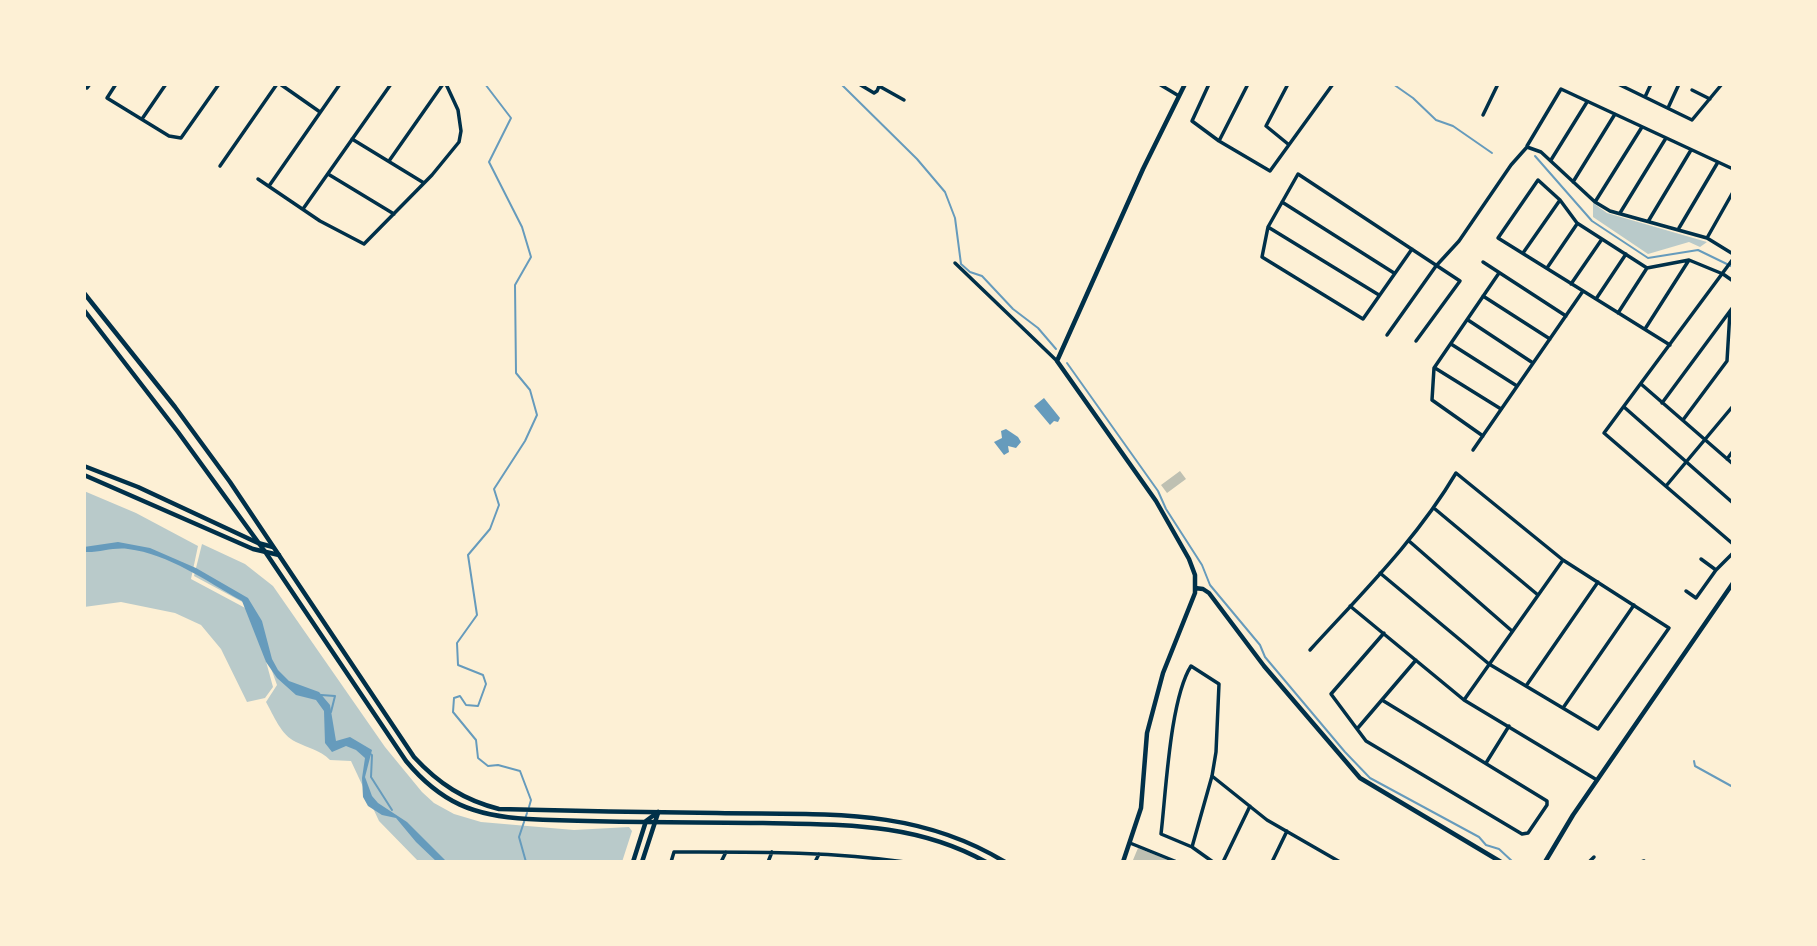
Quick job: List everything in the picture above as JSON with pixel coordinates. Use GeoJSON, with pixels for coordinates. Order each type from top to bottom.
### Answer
{"type":"FeatureCollection","features":[{"type":"Feature","properties":{"kind":"main road"},"geometry":{"type":"LineString","coordinates":[[1123,862],[1141,808],[1145,748],[1160,683],[1195,588],[1193,567],[1156,501],[1058,361],[1143,169],[1185,84]]}},
{"type":"Feature","properties":{"kind":"main road"},"geometry":{"type":"LineString","coordinates":[[84,293],[175,407],[279,555],[392,726],[414,757],[440,783],[472,801],[499,809],[849,815],[889,820],[947,832],[1006,862]]}},
{"type":"Feature","properties":{"kind":"main road"},"geometry":{"type":"LineString","coordinates":[[84,310],[267,553],[386,731],[419,776],[435,790],[468,809],[498,817],[872,827],[940,841],[986,862]]}},
{"type":"Feature","properties":{"kind":"main road"},"geometry":{"type":"LineString","coordinates":[[84,466],[138,487],[258,543],[273,547]]}},
{"type":"Feature","properties":{"kind":"main road"},"geometry":{"type":"LineString","coordinates":[[84,475],[267,553],[279,555]]}},
{"type":"Feature","properties":{"kind":"main road"},"geometry":{"type":"LineString","coordinates":[[1545,862],[1573,815],[1733,583]]}},
{"type":"Feature","properties":{"kind":"main road"},"geometry":{"type":"LineString","coordinates":[[1195,588],[1209,593],[1264,666],[1360,778],[1501,862]]}},
{"type":"Feature","properties":{"kind":"main road"},"geometry":{"type":"LineString","coordinates":[[528,819],[529,810]]}},
{"type":"Feature","properties":{"kind":"main road"},"geometry":{"type":"LineString","coordinates":[[633,862],[646,821],[658,812]]}},
{"type":"Feature","properties":{"kind":"main road"},"geometry":{"type":"LineString","coordinates":[[642,862],[658,812]]}},
{"type":"Feature","properties":{"kind":"street"},"geometry":{"type":"LineString","coordinates":[[84,87],[87,88],[90,84]]}},
{"type":"Feature","properties":{"kind":"street"},"geometry":{"type":"LineString","coordinates":[[116,84],[107,98],[169,136],[181,138],[219,84]]}},
{"type":"Feature","properties":{"kind":"street"},"geometry":{"type":"LineString","coordinates":[[142,120],[166,84]]}},
{"type":"Feature","properties":{"kind":"street"},"geometry":{"type":"LineString","coordinates":[[220,166],[278,84],[320,112]]}},
{"type":"Feature","properties":{"kind":"street"},"geometry":{"type":"LineString","coordinates":[[269,186],[340,84]]}},
{"type":"Feature","properties":{"kind":"street"},"geometry":{"type":"LineString","coordinates":[[303,209],[391,84]]}},
{"type":"Feature","properties":{"kind":"street"},"geometry":{"type":"LineString","coordinates":[[258,179],[364,244],[424,183],[459,142],[461,131],[458,110],[445,84],[389,161]]}},
{"type":"Feature","properties":{"kind":"street"},"geometry":{"type":"LineString","coordinates":[[859,84],[874,93],[880,85],[904,100]]}},
{"type":"Feature","properties":{"kind":"street"},"geometry":{"type":"LineString","coordinates":[[1159,84],[1179,96]]}},
{"type":"Feature","properties":{"kind":"street"},"geometry":{"type":"LineString","coordinates":[[1209,84],[1191,119],[1219,141],[1272,171],[1288,144],[1333,84]]}},
{"type":"Feature","properties":{"kind":"street"},"geometry":{"type":"LineString","coordinates":[[1219,141],[1248,84]]}},
{"type":"Feature","properties":{"kind":"street"},"geometry":{"type":"LineString","coordinates":[[1288,84],[1266,126],[1288,144]]}},
{"type":"Feature","properties":{"kind":"street"},"geometry":{"type":"LineString","coordinates":[[1483,115],[1497,84]]}},
{"type":"Feature","properties":{"kind":"street"},"geometry":{"type":"LineString","coordinates":[[1618,84],[1692,120],[1722,84]]}},
{"type":"Feature","properties":{"kind":"street"},"geometry":{"type":"LineString","coordinates":[[1645,97],[1651,84]]}},
{"type":"Feature","properties":{"kind":"street"},"geometry":{"type":"LineString","coordinates":[[1668,108],[1679,84]]}},
{"type":"Feature","properties":{"kind":"street"},"geometry":{"type":"LineString","coordinates":[[1387,335],[1436,265],[1459,241],[1511,165],[1527,147],[1561,89],[1733,169]]}},
{"type":"Feature","properties":{"kind":"street"},"geometry":{"type":"LineString","coordinates":[[1692,90],[1710,99]]}},
{"type":"Feature","properties":{"kind":"street"},"geometry":{"type":"LineString","coordinates":[[1551,160],[1587,102]]}},
{"type":"Feature","properties":{"kind":"street"},"geometry":{"type":"LineString","coordinates":[[1573,182],[1615,114]]}},
{"type":"Feature","properties":{"kind":"street"},"geometry":{"type":"LineString","coordinates":[[1595,202],[1642,127]]}},
{"type":"Feature","properties":{"kind":"street"},"geometry":{"type":"LineString","coordinates":[[1620,213],[1666,138]]}},
{"type":"Feature","properties":{"kind":"street"},"geometry":{"type":"LineString","coordinates":[[352,139],[424,183]]}},
{"type":"Feature","properties":{"kind":"street"},"geometry":{"type":"LineString","coordinates":[[1527,147],[1535,148],[1551,160],[1595,202],[1610,211],[1679,228],[1707,238],[1733,256],[1725,272],[1604,433],[1733,544]]}},
{"type":"Feature","properties":{"kind":"street"},"geometry":{"type":"LineString","coordinates":[[1649,221],[1691,150]]}},
{"type":"Feature","properties":{"kind":"street"},"geometry":{"type":"LineString","coordinates":[[1679,228],[1718,162]]}},
{"type":"Feature","properties":{"kind":"street"},"geometry":{"type":"LineString","coordinates":[[328,174],[394,214]]}},
{"type":"Feature","properties":{"kind":"street"},"geometry":{"type":"LineString","coordinates":[[1412,249],[1363,319],[1262,257],[1268,227],[1298,174],[1412,249],[1460,281],[1416,341]]}},
{"type":"Feature","properties":{"kind":"street"},"geometry":{"type":"LineString","coordinates":[[1670,345],[1498,238],[1538,180],[1560,200],[1577,223],[1647,268],[1689,260],[1725,272],[1733,281]]}},
{"type":"Feature","properties":{"kind":"street"},"geometry":{"type":"LineString","coordinates":[[1707,238],[1733,192]]}},
{"type":"Feature","properties":{"kind":"street"},"geometry":{"type":"LineString","coordinates":[[1523,253],[1560,200]]}},
{"type":"Feature","properties":{"kind":"street"},"geometry":{"type":"LineString","coordinates":[[1282,202],[1394,273]]}},
{"type":"Feature","properties":{"kind":"street"},"geometry":{"type":"LineString","coordinates":[[1547,268],[1577,223]]}},
{"type":"Feature","properties":{"kind":"street"},"geometry":{"type":"LineString","coordinates":[[1268,227],[1379,295]]}},
{"type":"Feature","properties":{"kind":"street"},"geometry":{"type":"LineString","coordinates":[[1572,284],[1602,239]]}},
{"type":"Feature","properties":{"kind":"street"},"geometry":{"type":"LineString","coordinates":[[1596,299],[1626,254]]}},
{"type":"Feature","properties":{"kind":"street"},"geometry":{"type":"LineString","coordinates":[[1645,329],[1689,260]]}},
{"type":"Feature","properties":{"kind":"street"},"geometry":{"type":"LineString","coordinates":[[1483,262],[1566,316]]}},
{"type":"Feature","properties":{"kind":"street"},"geometry":{"type":"LineString","coordinates":[[955,263],[1058,361]]}},
{"type":"Feature","properties":{"kind":"street"},"geometry":{"type":"LineString","coordinates":[[1618,313],[1647,268]]}},
{"type":"Feature","properties":{"kind":"street"},"geometry":{"type":"LineString","coordinates":[[1483,436],[1432,400],[1434,368],[1499,272]]}},
{"type":"Feature","properties":{"kind":"street"},"geometry":{"type":"LineString","coordinates":[[1473,450],[1583,291]]}},
{"type":"Feature","properties":{"kind":"street"},"geometry":{"type":"LineString","coordinates":[[1483,296],[1550,339]]}},
{"type":"Feature","properties":{"kind":"street"},"geometry":{"type":"LineString","coordinates":[[1662,403],[1733,307]]}},
{"type":"Feature","properties":{"kind":"street"},"geometry":{"type":"LineString","coordinates":[[1683,421],[1727,361],[1730,311]]}},
{"type":"Feature","properties":{"kind":"street"},"geometry":{"type":"LineString","coordinates":[[1467,320],[1534,363]]}},
{"type":"Feature","properties":{"kind":"street"},"geometry":{"type":"LineString","coordinates":[[1451,344],[1517,386]]}},
{"type":"Feature","properties":{"kind":"street"},"geometry":{"type":"LineString","coordinates":[[1434,368],[1501,410]]}},
{"type":"Feature","properties":{"kind":"street"},"geometry":{"type":"LineString","coordinates":[[1641,384],[1733,464]]}},
{"type":"Feature","properties":{"kind":"street"},"geometry":{"type":"LineString","coordinates":[[1666,486],[1733,405]]}},
{"type":"Feature","properties":{"kind":"street"},"geometry":{"type":"LineString","coordinates":[[1624,407],[1733,503]]}},
{"type":"Feature","properties":{"kind":"street"},"geometry":{"type":"LineString","coordinates":[[1727,459],[1733,451]]}},
{"type":"Feature","properties":{"kind":"street"},"geometry":{"type":"LineString","coordinates":[[1310,650],[1409,541],[1435,509],[1456,473],[1563,560],[1669,628],[1598,730],[1489,664],[1380,573]]}},
{"type":"Feature","properties":{"kind":"street"},"geometry":{"type":"LineString","coordinates":[[1435,509],[1538,594]]}},
{"type":"Feature","properties":{"kind":"street"},"geometry":{"type":"LineString","coordinates":[[1409,541],[1512,631]]}},
{"type":"Feature","properties":{"kind":"street"},"geometry":{"type":"LineString","coordinates":[[1686,591],[1696,598],[1716,570],[1733,553]]}},
{"type":"Feature","properties":{"kind":"street"},"geometry":{"type":"LineString","coordinates":[[1701,559],[1716,570]]}},
{"type":"Feature","properties":{"kind":"street"},"geometry":{"type":"LineString","coordinates":[[1464,699],[1563,560]]}},
{"type":"Feature","properties":{"kind":"street"},"geometry":{"type":"LineString","coordinates":[[1526,686],[1598,582]]}},
{"type":"Feature","properties":{"kind":"street"},"geometry":{"type":"LineString","coordinates":[[1563,708],[1634,605]]}},
{"type":"Feature","properties":{"kind":"street"},"geometry":{"type":"LineString","coordinates":[[1350,606],[1464,699],[1597,780]]}},
{"type":"Feature","properties":{"kind":"street"},"geometry":{"type":"LineString","coordinates":[[1382,700],[1545,799],[1547,805],[1528,833],[1522,834],[1366,741],[1331,694],[1384,633]]}},
{"type":"Feature","properties":{"kind":"street"},"geometry":{"type":"LineString","coordinates":[[1357,729],[1416,660]]}},
{"type":"Feature","properties":{"kind":"street"},"geometry":{"type":"LineString","coordinates":[[1192,847],[1213,776],[1219,684],[1191,666],[1182,683],[1176,709],[1161,834],[1192,847],[1213,862]]}},
{"type":"Feature","properties":{"kind":"street"},"geometry":{"type":"LineString","coordinates":[[1486,763],[1508,726]]}},
{"type":"Feature","properties":{"kind":"street"},"geometry":{"type":"LineString","coordinates":[[1213,776],[1250,806],[1340,862]]}},
{"type":"Feature","properties":{"kind":"street"},"geometry":{"type":"LineString","coordinates":[[1223,862],[1250,806]]}},
{"type":"Feature","properties":{"kind":"street"},"geometry":{"type":"LineString","coordinates":[[1272,862],[1287,831]]}},
{"type":"Feature","properties":{"kind":"street"},"geometry":{"type":"LineString","coordinates":[[1130,843],[1177,862]]}},
{"type":"Feature","properties":{"kind":"street"},"geometry":{"type":"LineString","coordinates":[[671,862],[674,852],[865,856],[905,862]]}},
{"type":"Feature","properties":{"kind":"street"},"geometry":{"type":"LineString","coordinates":[[721,862],[726,852]]}},
{"type":"Feature","properties":{"kind":"street"},"geometry":{"type":"LineString","coordinates":[[768,862],[772,852]]}},
{"type":"Feature","properties":{"kind":"street"},"geometry":{"type":"LineString","coordinates":[[815,862],[818,854]]}},
{"type":"Feature","properties":{"kind":"street"},"geometry":{"type":"LineString","coordinates":[[862,862],[865,856]]}},
{"type":"Feature","properties":{"kind":"street"},"geometry":{"type":"LineString","coordinates":[[1589,862],[1594,857]]}},
{"type":"Feature","properties":{"kind":"shaded area"},"geometry":{"type":"Polygon","coordinates":[[[1593,203],[1607,213],[1707,242],[1700,247],[1689,242],[1648,254],[1593,217],[1593,203]]]}},
{"type":"Feature","properties":{"kind":"shaded area"},"geometry":{"type":"Polygon","coordinates":[[[84,491],[136,513],[198,546],[191,579],[249,610],[248,605],[194,576],[202,544],[245,564],[273,586],[385,747],[434,803],[454,814],[481,822],[574,830],[629,827],[632,831],[622,862],[419,862],[379,821],[351,761],[330,760],[318,751],[291,739],[282,730],[266,702],[277,685],[258,632],[273,687],[265,698],[247,702],[221,649],[201,625],[175,613],[121,602],[84,607],[84,491]]]}},
{"type":"Feature","properties":{"kind":"water"},"geometry":{"type":"Polygon","coordinates":[[[1044,398],[1060,418],[1058,422],[1054,421],[1050,425],[1034,406],[1044,398]]]}},
{"type":"Feature","properties":{"kind":"water"},"geometry":{"type":"Polygon","coordinates":[[[1006,429],[1021,442],[1016,448],[1008,446],[1009,452],[1004,455],[994,442],[1002,438],[1001,431],[1006,429]]]}},
{"type":"Feature","properties":{"kind":"water"},"geometry":{"type":"Polygon","coordinates":[[[118,542],[150,548],[196,568],[248,598],[262,621],[272,659],[278,670],[289,681],[319,692],[330,705],[336,741],[350,737],[372,750],[365,777],[372,796],[407,822],[447,862],[437,862],[396,818],[382,815],[368,806],[363,797],[365,758],[346,746],[332,752],[325,743],[324,711],[316,700],[296,695],[277,678],[266,662],[242,601],[187,569],[158,556],[122,549],[84,552],[84,547],[118,542]]]}},
{"type":"Feature","properties":{"kind":"building"},"geometry":{"type":"Polygon","coordinates":[[[1180,471],[1186,479],[1167,493],[1161,485],[1180,471]]]}},
{"type":"Feature","properties":{"kind":"building"},"geometry":{"type":"Polygon","coordinates":[[[1138,848],[1173,862],[1135,862],[1133,860],[1138,848]]]}},
{"type":"Feature","properties":{"kind":"waterway"},"geometry":{"type":"LineString","coordinates":[[485,84],[511,118],[489,162],[522,227],[531,257],[515,285],[516,373],[530,390],[537,415],[525,441],[494,489],[499,505],[490,529],[468,555],[477,615],[457,643],[458,665],[483,675],[486,684],[478,706],[466,705],[460,696],[454,698],[453,712],[476,740],[478,758],[488,766],[498,765],[520,771],[531,800],[529,807]]}},
{"type":"Feature","properties":{"kind":"waterway"},"geometry":{"type":"LineString","coordinates":[[841,84],[917,159],[945,192],[955,218],[961,264],[970,272],[982,276],[1013,309],[1038,328],[1056,349]]}},
{"type":"Feature","properties":{"kind":"waterway"},"geometry":{"type":"LineString","coordinates":[[1393,84],[1413,98],[1436,120],[1453,126],[1492,153]]}},
{"type":"Feature","properties":{"kind":"waterway"},"geometry":{"type":"LineString","coordinates":[[1535,156],[1592,221],[1648,258],[1698,250],[1733,267]]}},
{"type":"Feature","properties":{"kind":"waterway"},"geometry":{"type":"LineString","coordinates":[[1067,363],[1158,491],[1166,509],[1202,565],[1210,585],[1260,645],[1265,657],[1345,752],[1370,778],[1479,837],[1486,845],[1499,849],[1513,862]]}},
{"type":"Feature","properties":{"kind":"waterway"},"geometry":{"type":"LineString","coordinates":[[321,695],[335,696],[331,712]]}},
{"type":"Feature","properties":{"kind":"waterway"},"geometry":{"type":"LineString","coordinates":[[369,753],[372,755],[371,777],[392,810]]}},
{"type":"Feature","properties":{"kind":"waterway"},"geometry":{"type":"LineString","coordinates":[[1694,761],[1695,766],[1733,787]]}},
{"type":"Feature","properties":{"kind":"waterway"},"geometry":{"type":"LineString","coordinates":[[526,862],[519,837],[527,813]]}}]}
